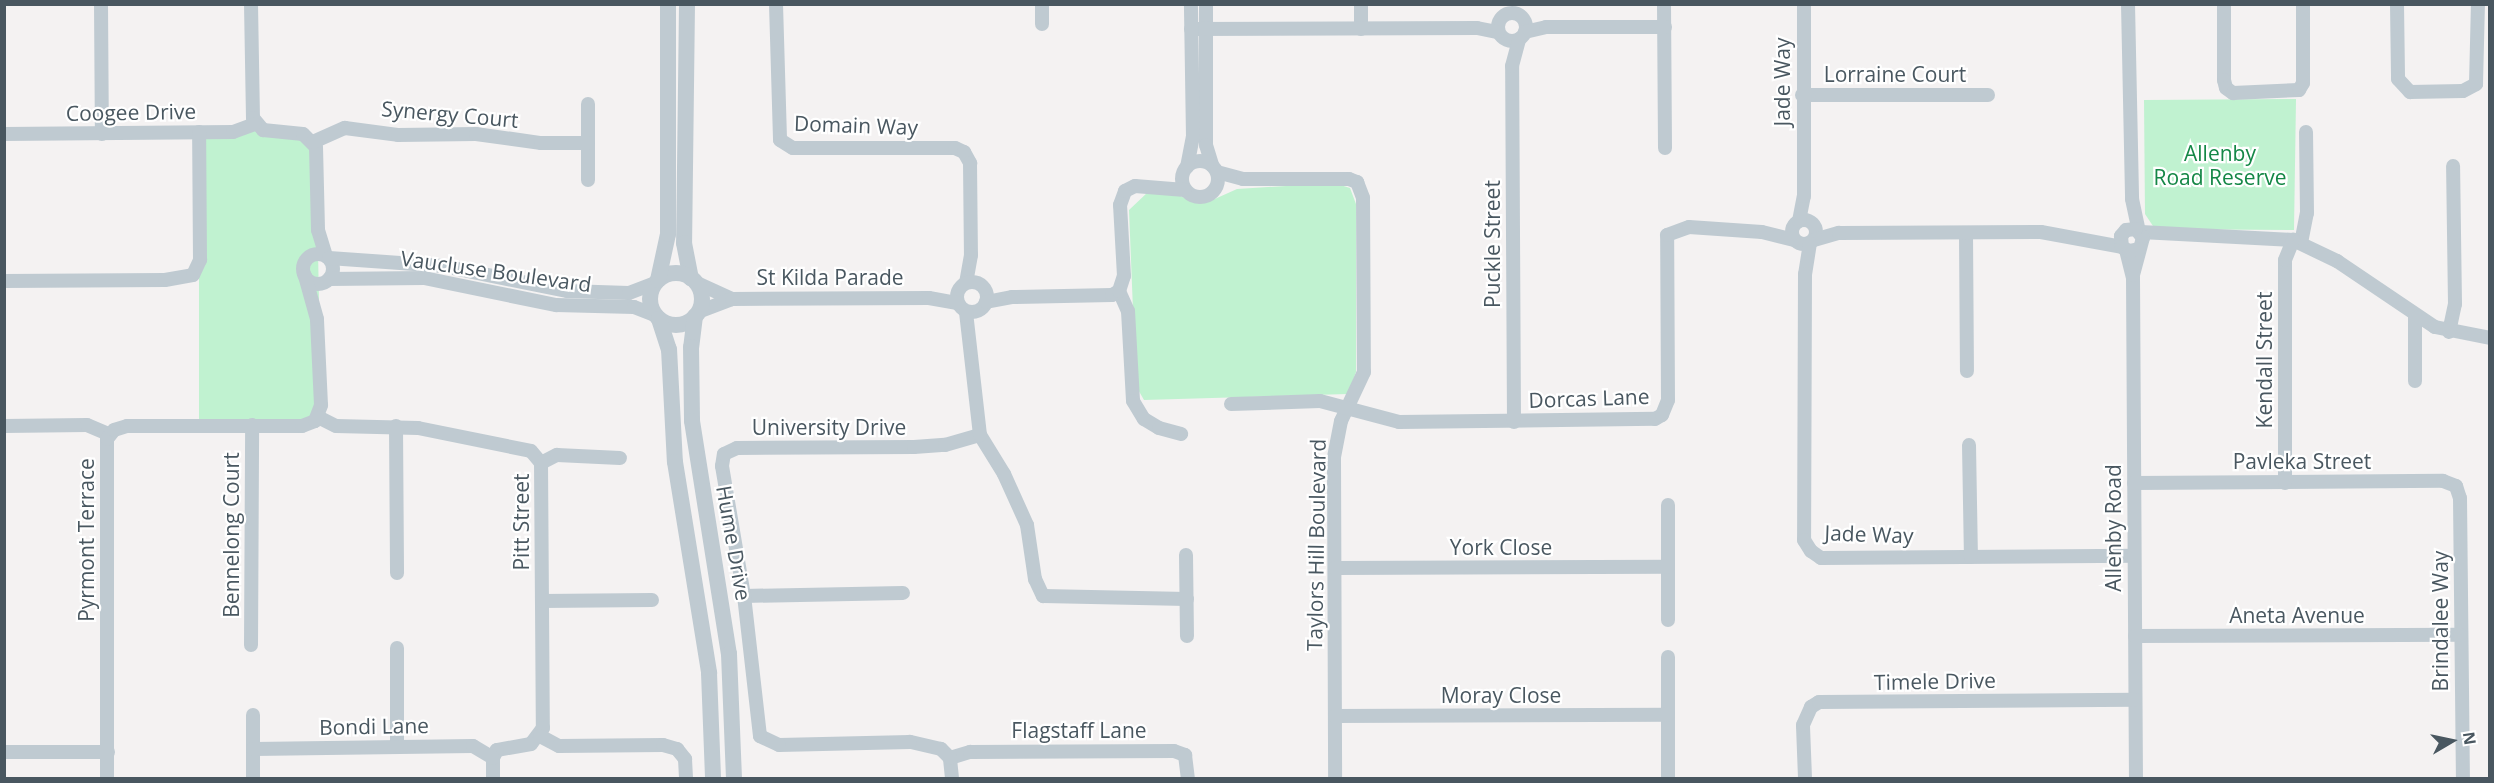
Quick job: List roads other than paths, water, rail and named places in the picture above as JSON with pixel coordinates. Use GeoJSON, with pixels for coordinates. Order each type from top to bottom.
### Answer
{"type":"FeatureCollection","features":[{"type":"Feature","properties":{"kind":"street"},"geometry":{"type":"LineString","coordinates":[[101,4],[102,134]]}},
{"type":"Feature","properties":{"kind":"street"},"geometry":{"type":"LineString","coordinates":[[251,4],[255,124],[263,130],[303,134],[313,142],[318,154],[318,230],[327,257],[333,266],[317,319]]}},
{"type":"Feature","properties":{"kind":"street"},"geometry":{"type":"LineString","coordinates":[[668,4],[668,234],[650,298],[669,350],[675,462],[707,663],[713,778]]}},
{"type":"Feature","properties":{"kind":"street"},"geometry":{"type":"LineString","coordinates":[[657,317],[679,324],[696,314],[701,298],[693,280],[684,243],[687,4]]}},
{"type":"Feature","properties":{"kind":"street","name":"Domain Way"},"geometry":{"type":"LineString","coordinates":[[776,4],[780,140],[792,148],[961,150],[970,163],[972,297]]}},
{"type":"Feature","properties":{"kind":"street"},"geometry":{"type":"LineString","coordinates":[[1042,4],[1042,24]]}},
{"type":"Feature","properties":{"kind":"street"},"geometry":{"type":"LineString","coordinates":[[1185,190],[1185,170],[1193,137],[1191,4]]}},
{"type":"Feature","properties":{"kind":"street"},"geometry":{"type":"LineString","coordinates":[[1181,434],[1159,428],[1144,419],[1133,401],[1128,311],[1119,291],[1124,276],[1120,205],[1125,191],[1135,186],[1185,190],[1201,198],[1216,189],[1214,169],[1206,145],[1206,4]]}},
{"type":"Feature","properties":{"kind":"street"},"geometry":{"type":"LineString","coordinates":[[1360,4],[1361,28]]}},
{"type":"Feature","properties":{"kind":"street"},"geometry":{"type":"LineString","coordinates":[[1664,4],[1665,148]]}},
{"type":"Feature","properties":{"kind":"street","name":"Jade Way"},"geometry":{"type":"LineString","coordinates":[[1803,4],[1804,223]]}},
{"type":"Feature","properties":{"kind":"street","name":"Allenby Road"},"geometry":{"type":"LineString","coordinates":[[2128,4],[2133,278],[2136,778]]}},
{"type":"Feature","properties":{"kind":"street"},"geometry":{"type":"LineString","coordinates":[[2224,4],[2224,80],[2226,88],[2233,93],[2299,90],[2303,83],[2303,4]]}},
{"type":"Feature","properties":{"kind":"street"},"geometry":{"type":"LineString","coordinates":[[2397,4],[2398,79],[2410,92],[2463,91],[2476,84],[2478,4]]}},
{"type":"Feature","properties":{"kind":"street"},"geometry":{"type":"LineString","coordinates":[[1191,29],[1477,28],[1512,22],[1546,27],[1665,27]]}},
{"type":"Feature","properties":{"kind":"street","name":"Puckle Street"},"geometry":{"type":"LineString","coordinates":[[1512,22],[1514,422]]}},
{"type":"Feature","properties":{"kind":"street","name":"Lorraine Court"},"geometry":{"type":"LineString","coordinates":[[1802,95],[1988,95]]}},
{"type":"Feature","properties":{"kind":"street"},"geometry":{"type":"LineString","coordinates":[[588,104],[588,180]]}},
{"type":"Feature","properties":{"kind":"street","name":"Coogee Drive"},"geometry":{"type":"LineString","coordinates":[[4,134],[234,132],[255,124]]}},
{"type":"Feature","properties":{"kind":"street","name":"Synergy Court"},"geometry":{"type":"LineString","coordinates":[[313,142],[345,128],[398,135],[476,134],[541,143],[588,143]]}},
{"type":"Feature","properties":{"kind":"street"},"geometry":{"type":"LineString","coordinates":[[4,280],[171,280],[193,275],[200,260],[199,132]]}},
{"type":"Feature","properties":{"kind":"street","name":"Kendall Street"},"geometry":{"type":"LineString","coordinates":[[2285,483],[2286,260],[2297,241],[2307,213],[2306,132]]}},
{"type":"Feature","properties":{"kind":"street"},"geometry":{"type":"LineString","coordinates":[[1157,186],[1196,162],[1214,169]]}},
{"type":"Feature","properties":{"kind":"street"},"geometry":{"type":"LineString","coordinates":[[2448,332],[2455,304],[2453,166]]}},
{"type":"Feature","properties":{"kind":"street","name":"Taylors Hill Boulevard"},"geometry":{"type":"LineString","coordinates":[[1214,169],[1243,179],[1349,179],[1358,182],[1363,198],[1364,372],[1335,438],[1334,458],[1335,778]]}},
{"type":"Feature","properties":{"kind":"street","name":"Taylors Hill Boulevard"},"geometry":{"type":"LineString","coordinates":[[1216,189],[1243,179]]}},
{"type":"Feature","properties":{"kind":"street"},"geometry":{"type":"LineString","coordinates":[[1804,223],[1839,233]]}},
{"type":"Feature","properties":{"kind":"street"},"geometry":{"type":"LineString","coordinates":[[1804,223],[1804,241]]}},
{"type":"Feature","properties":{"kind":"street"},"geometry":{"type":"LineString","coordinates":[[1804,223],[1804,241]]}},
{"type":"Feature","properties":{"kind":"street","name":"Dorcas Lane"},"geometry":{"type":"LineString","coordinates":[[1762,232],[1804,223]]}},
{"type":"Feature","properties":{"kind":"street","name":"Dorcas Lane"},"geometry":{"type":"LineString","coordinates":[[1231,404],[1320,401],[1399,422],[1655,419],[1662,415],[1668,400],[1667,235],[1682,227],[1762,232],[1804,241]]}},
{"type":"Feature","properties":{"kind":"street"},"geometry":{"type":"LineString","coordinates":[[318,230],[305,261],[305,276],[317,319],[318,417]]}},
{"type":"Feature","properties":{"kind":"street"},"geometry":{"type":"LineString","coordinates":[[1804,241],[1839,233],[2041,232],[2093,240],[2164,235],[2250,235],[2297,241],[2337,261],[2415,316],[2448,332],[2490,338]]}},
{"type":"Feature","properties":{"kind":"street"},"geometry":{"type":"LineString","coordinates":[[1966,234],[1967,371]]}},
{"type":"Feature","properties":{"kind":"street","name":"Jade Way"},"geometry":{"type":"LineString","coordinates":[[1804,241],[1804,540],[1810,551],[1821,558],[2134,556]]}},
{"type":"Feature","properties":{"kind":"street"},"geometry":{"type":"LineString","coordinates":[[305,261],[317,254],[327,257]]}},
{"type":"Feature","properties":{"kind":"street","name":"Vaucluse Boulevard"},"geometry":{"type":"LineString","coordinates":[[327,257],[443,266],[567,291],[629,293],[656,282]]}},
{"type":"Feature","properties":{"kind":"street"},"geometry":{"type":"LineString","coordinates":[[656,282],[670,273],[693,280]]}},
{"type":"Feature","properties":{"kind":"street"},"geometry":{"type":"LineString","coordinates":[[305,276],[312,283],[328,280]]}},
{"type":"Feature","properties":{"kind":"street","name":"Vaucluse Boulevard"},"geometry":{"type":"LineString","coordinates":[[328,280],[424,278],[547,303],[634,307],[657,317]]}},
{"type":"Feature","properties":{"kind":"street","name":"St Kilda Parade"},"geometry":{"type":"LineString","coordinates":[[693,280],[732,299]]}},
{"type":"Feature","properties":{"kind":"street","name":"St Kilda Parade"},"geometry":{"type":"LineString","coordinates":[[696,314],[732,299],[1106,296],[1119,291]]}},
{"type":"Feature","properties":{"kind":"street"},"geometry":{"type":"LineString","coordinates":[[972,297],[972,338],[980,435],[1004,474],[1027,525],[1035,579],[1042,596],[1187,599]]}},
{"type":"Feature","properties":{"kind":"street","name":"Hume Drive"},"geometry":{"type":"LineString","coordinates":[[696,314],[691,347],[692,421],[729,654],[734,778]]}},
{"type":"Feature","properties":{"kind":"street"},"geometry":{"type":"LineString","coordinates":[[2415,316],[2415,381]]}},
{"type":"Feature","properties":{"kind":"street","name":"Pyrmont Terrace"},"geometry":{"type":"LineString","coordinates":[[107,778],[106,444],[110,435],[128,426],[302,426],[318,417]]}},
{"type":"Feature","properties":{"kind":"street","name":"Pitt Street"},"geometry":{"type":"LineString","coordinates":[[318,417],[336,426],[396,426],[531,451],[541,463],[540,736]]}},
{"type":"Feature","properties":{"kind":"street"},"geometry":{"type":"LineString","coordinates":[[4,426],[87,425],[110,435]]}},
{"type":"Feature","properties":{"kind":"street","name":"Bennelong Court"},"geometry":{"type":"LineString","coordinates":[[251,645],[252,425]]}},
{"type":"Feature","properties":{"kind":"street"},"geometry":{"type":"LineString","coordinates":[[396,426],[397,573]]}},
{"type":"Feature","properties":{"kind":"street","name":"University Drive"},"geometry":{"type":"LineString","coordinates":[[950,758],[941,749],[910,742],[779,746],[759,736],[744,596],[724,454],[737,448],[945,445],[980,435]]}},
{"type":"Feature","properties":{"kind":"street"},"geometry":{"type":"LineString","coordinates":[[1970,445],[1971,557]]}},
{"type":"Feature","properties":{"kind":"street"},"geometry":{"type":"LineString","coordinates":[[541,463],[557,455],[620,458]]}},
{"type":"Feature","properties":{"kind":"street","name":"Pavleka Street"},"geometry":{"type":"LineString","coordinates":[[2134,483],[2443,481],[2456,486],[2460,498]]}},
{"type":"Feature","properties":{"kind":"street","name":"Brindalee Way"},"geometry":{"type":"LineString","coordinates":[[2460,498],[2463,778]]}},
{"type":"Feature","properties":{"kind":"street"},"geometry":{"type":"LineString","coordinates":[[1668,505],[1668,620]]}},
{"type":"Feature","properties":{"kind":"street"},"geometry":{"type":"LineString","coordinates":[[1186,555],[1187,636]]}},
{"type":"Feature","properties":{"kind":"street","name":"York Close"},"geometry":{"type":"LineString","coordinates":[[1335,568],[1668,567]]}},
{"type":"Feature","properties":{"kind":"street"},"geometry":{"type":"LineString","coordinates":[[744,596],[903,593]]}},
{"type":"Feature","properties":{"kind":"street"},"geometry":{"type":"LineString","coordinates":[[542,602],[652,600]]}},
{"type":"Feature","properties":{"kind":"street","name":"Aneta Avenue"},"geometry":{"type":"LineString","coordinates":[[2135,636],[2460,635]]}},
{"type":"Feature","properties":{"kind":"street"},"geometry":{"type":"LineString","coordinates":[[397,648],[397,747]]}},
{"type":"Feature","properties":{"kind":"street"},"geometry":{"type":"LineString","coordinates":[[1668,657],[1668,778]]}},
{"type":"Feature","properties":{"kind":"street","name":"Timele Drive"},"geometry":{"type":"LineString","coordinates":[[1805,778],[1803,725],[1805,715],[1819,702],[2135,700]]}},
{"type":"Feature","properties":{"kind":"street"},"geometry":{"type":"LineString","coordinates":[[253,715],[253,778]]}},
{"type":"Feature","properties":{"kind":"street","name":"Moray Close"},"geometry":{"type":"LineString","coordinates":[[1335,716],[1668,715]]}},
{"type":"Feature","properties":{"kind":"street"},"geometry":{"type":"LineString","coordinates":[[492,778],[493,758],[497,750],[531,744],[540,736],[559,746],[670,747],[685,759],[686,778]]}},
{"type":"Feature","properties":{"kind":"street","name":"Bondi Lane"},"geometry":{"type":"LineString","coordinates":[[253,749],[473,746],[493,758]]}},
{"type":"Feature","properties":{"kind":"street","name":"Flagstaff Lane"},"geometry":{"type":"LineString","coordinates":[[950,758],[970,752],[1174,751],[1185,755],[1188,778]]}},
{"type":"Feature","properties":{"kind":"street"},"geometry":{"type":"LineString","coordinates":[[4,752],[108,752]]}},
{"type":"Feature","properties":{"kind":"street"},"geometry":{"type":"LineString","coordinates":[[950,758],[952,778]]}},
{"type":"Feature","properties":{"kind":"park label","name":"Allenby Road Reserve"},"geometry":{"type":"Point","coordinates":[2220,165]}}]}
